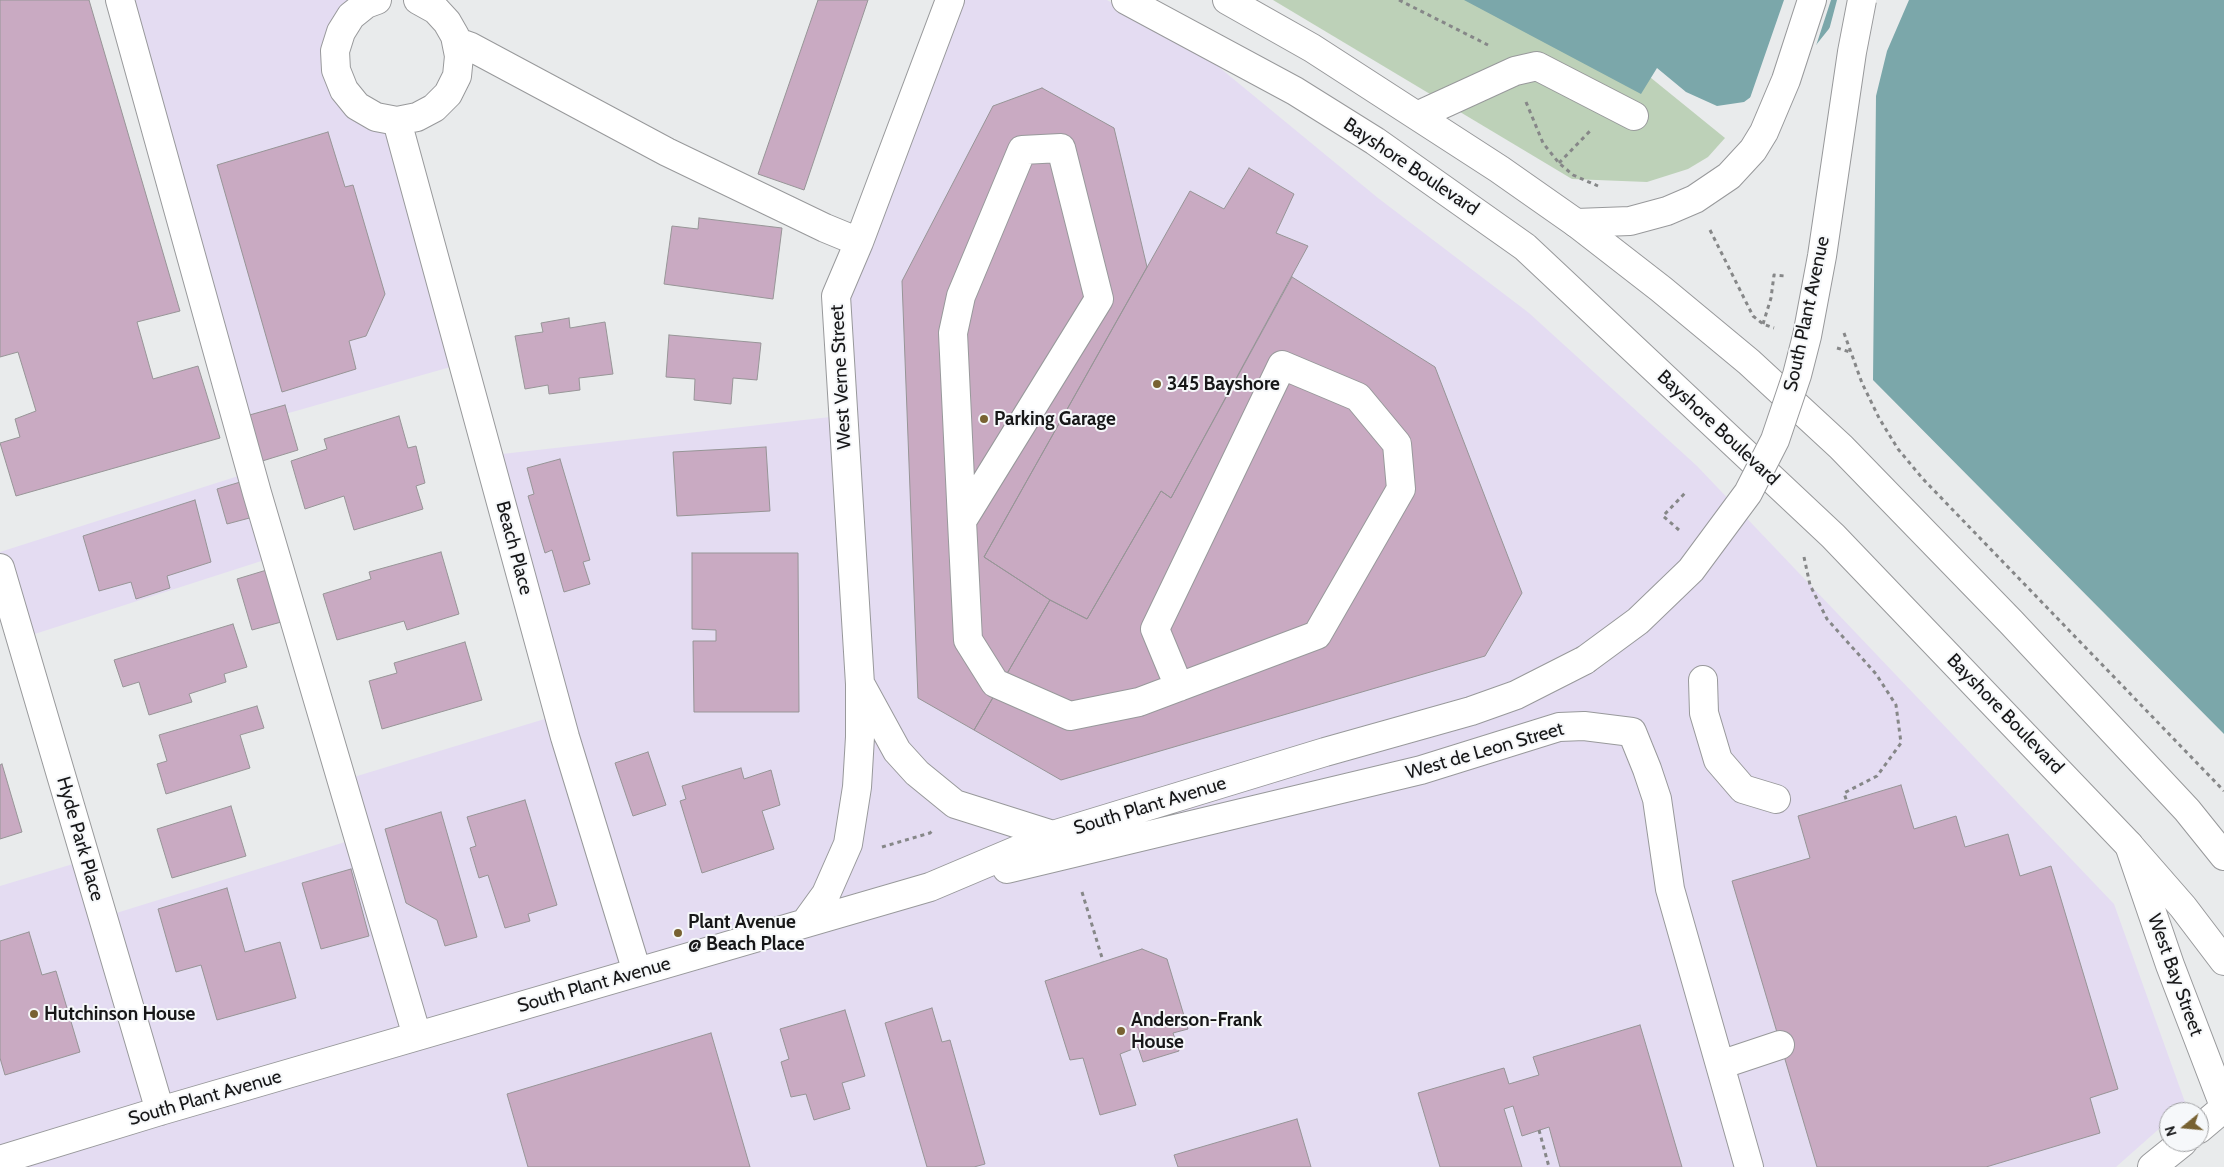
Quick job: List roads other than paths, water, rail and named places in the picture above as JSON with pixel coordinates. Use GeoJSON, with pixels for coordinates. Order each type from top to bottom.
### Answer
{"type":"FeatureCollection","features":[{"type":"Feature","properties":{"kind":"street"},"geometry":{"type":"LineString","coordinates":[[120,0],[256,493],[417,1036]]}},
{"type":"Feature","properties":{"kind":"street","name":"West Verne Street"},"geometry":{"type":"LineString","coordinates":[[805,923],[826,894],[848,844],[857,787],[860,684],[836,296],[860,242],[950,0]]}},
{"type":"Feature","properties":{"kind":"street","name":"Bayshore Boulevard"},"geometry":{"type":"LineString","coordinates":[[1126,0],[1311,101],[1391,151],[1525,247],[1833,536],[2128,844],[2183,907],[2224,961]]}},
{"type":"Feature","properties":{"kind":"street"},"geometry":{"type":"LineString","coordinates":[[1227,0],[1312,48],[1419,115],[1576,223],[1661,289],[1749,362],[1841,446],[2174,795],[2224,856]]}},
{"type":"Feature","properties":{"kind":"street"},"geometry":{"type":"LineString","coordinates":[[1576,223],[1630,221],[1667,211],[1718,185],[1740,165],[1764,132],[1786,80],[1812,0]]}},
{"type":"Feature","properties":{"kind":"street","name":"South Plant Avenue"},"geometry":{"type":"LineString","coordinates":[[0,1160],[160,1111],[930,887],[1053,835],[1325,752],[1471,711],[1516,695],[1585,660],[1638,622],[1691,570],[1748,493],[1775,440],[1797,376],[1808,327],[1822,256],[1852,52],[1862,0]]}},
{"type":"Feature","properties":{"kind":"street"},"geometry":{"type":"LineString","coordinates":[[367,1],[351,16],[341,32],[335,51],[336,70],[344,90],[357,106],[376,117],[397,121],[417,117],[434,108],[448,94],[457,76],[459,56],[457,42],[447,22],[432,3]]}},
{"type":"Feature","properties":{"kind":"street"},"geometry":{"type":"LineString","coordinates":[[457,42],[471,47],[667,152],[825,228],[860,242]]}},
{"type":"Feature","properties":{"kind":"street"},"geometry":{"type":"LineString","coordinates":[[1419,115],[1515,71],[1536,66],[1624,111]]}},
{"type":"Feature","properties":{"kind":"street","name":"Beach Place"},"geometry":{"type":"LineString","coordinates":[[397,121],[566,737],[637,972]]}},
{"type":"Feature","properties":{"kind":"street"},"geometry":{"type":"LineString","coordinates":[[962,521],[1099,298],[1061,148],[1022,150],[961,296],[953,332],[962,521],[968,640],[995,683],[1070,716],[1139,702],[1179,687],[1317,635],[1401,489],[1398,444],[1358,397],[1282,365],[1155,629],[1179,687]]}},
{"type":"Feature","properties":{"kind":"street","name":"Hyde Park Place"},"geometry":{"type":"LineString","coordinates":[[0,568],[160,1111]]}},
{"type":"Feature","properties":{"kind":"street"},"geometry":{"type":"LineString","coordinates":[[1703,680],[1704,713],[1718,760],[1743,789],[1776,799]]}},
{"type":"Feature","properties":{"kind":"street","name":"West Verne Street"},"geometry":{"type":"LineString","coordinates":[[860,684],[897,751],[917,773],[955,804],[1053,835]]}},
{"type":"Feature","properties":{"kind":"street","name":"West de Leon Street"},"geometry":{"type":"LineString","coordinates":[[930,887],[1421,770],[1559,727],[1584,726],[1632,732],[1647,769],[1659,810],[1663,852],[1670,889],[1749,1167]]}},
{"type":"Feature","properties":{"kind":"street","name":"West Bay Street"},"geometry":{"type":"LineString","coordinates":[[2128,844],[2170,965],[2224,1107]]}},
{"type":"Feature","properties":{"kind":"street"},"geometry":{"type":"LineString","coordinates":[[1720,1065],[1780,1045]]}},
{"type":"Feature","properties":{"kind":"street"},"geometry":{"type":"LineString","coordinates":[[2209,1120],[2224,1107]]}},
{"type":"Feature","properties":{"kind":"street"},"geometry":{"type":"LineString","coordinates":[[2152,1167],[2170,1152]]}},
{"type":"Feature","properties":{"kind":"water"},"geometry":{"type":"Polygon","coordinates":[[[1464,0],[1852,0],[1808,55],[1744,102],[1717,106],[1686,92],[1657,68],[1641,94],[1464,0]]]}},
{"type":"Feature","properties":{"kind":"water"},"geometry":{"type":"Polygon","coordinates":[[[1909,0],[2224,0],[2224,734],[1873,380],[1876,96],[1887,51],[1909,0]]]}},
{"type":"Feature","properties":{"kind":"place","name":"345 Bayshore"},"geometry":{"type":"Point","coordinates":[1157,384]}},
{"type":"Feature","properties":{"kind":"place","name":"Parking Garage"},"geometry":{"type":"Point","coordinates":[984,419]}},
{"type":"Feature","properties":{"kind":"place","name":"Plant Avenue @ Beach Place"},"geometry":{"type":"Point","coordinates":[678,933]}},
{"type":"Feature","properties":{"kind":"place","name":"Hutchinson House"},"geometry":{"type":"Point","coordinates":[34,1014]}},
{"type":"Feature","properties":{"kind":"place","name":"Anderson-Frank House"},"geometry":{"type":"Point","coordinates":[1121,1031]}}]}
